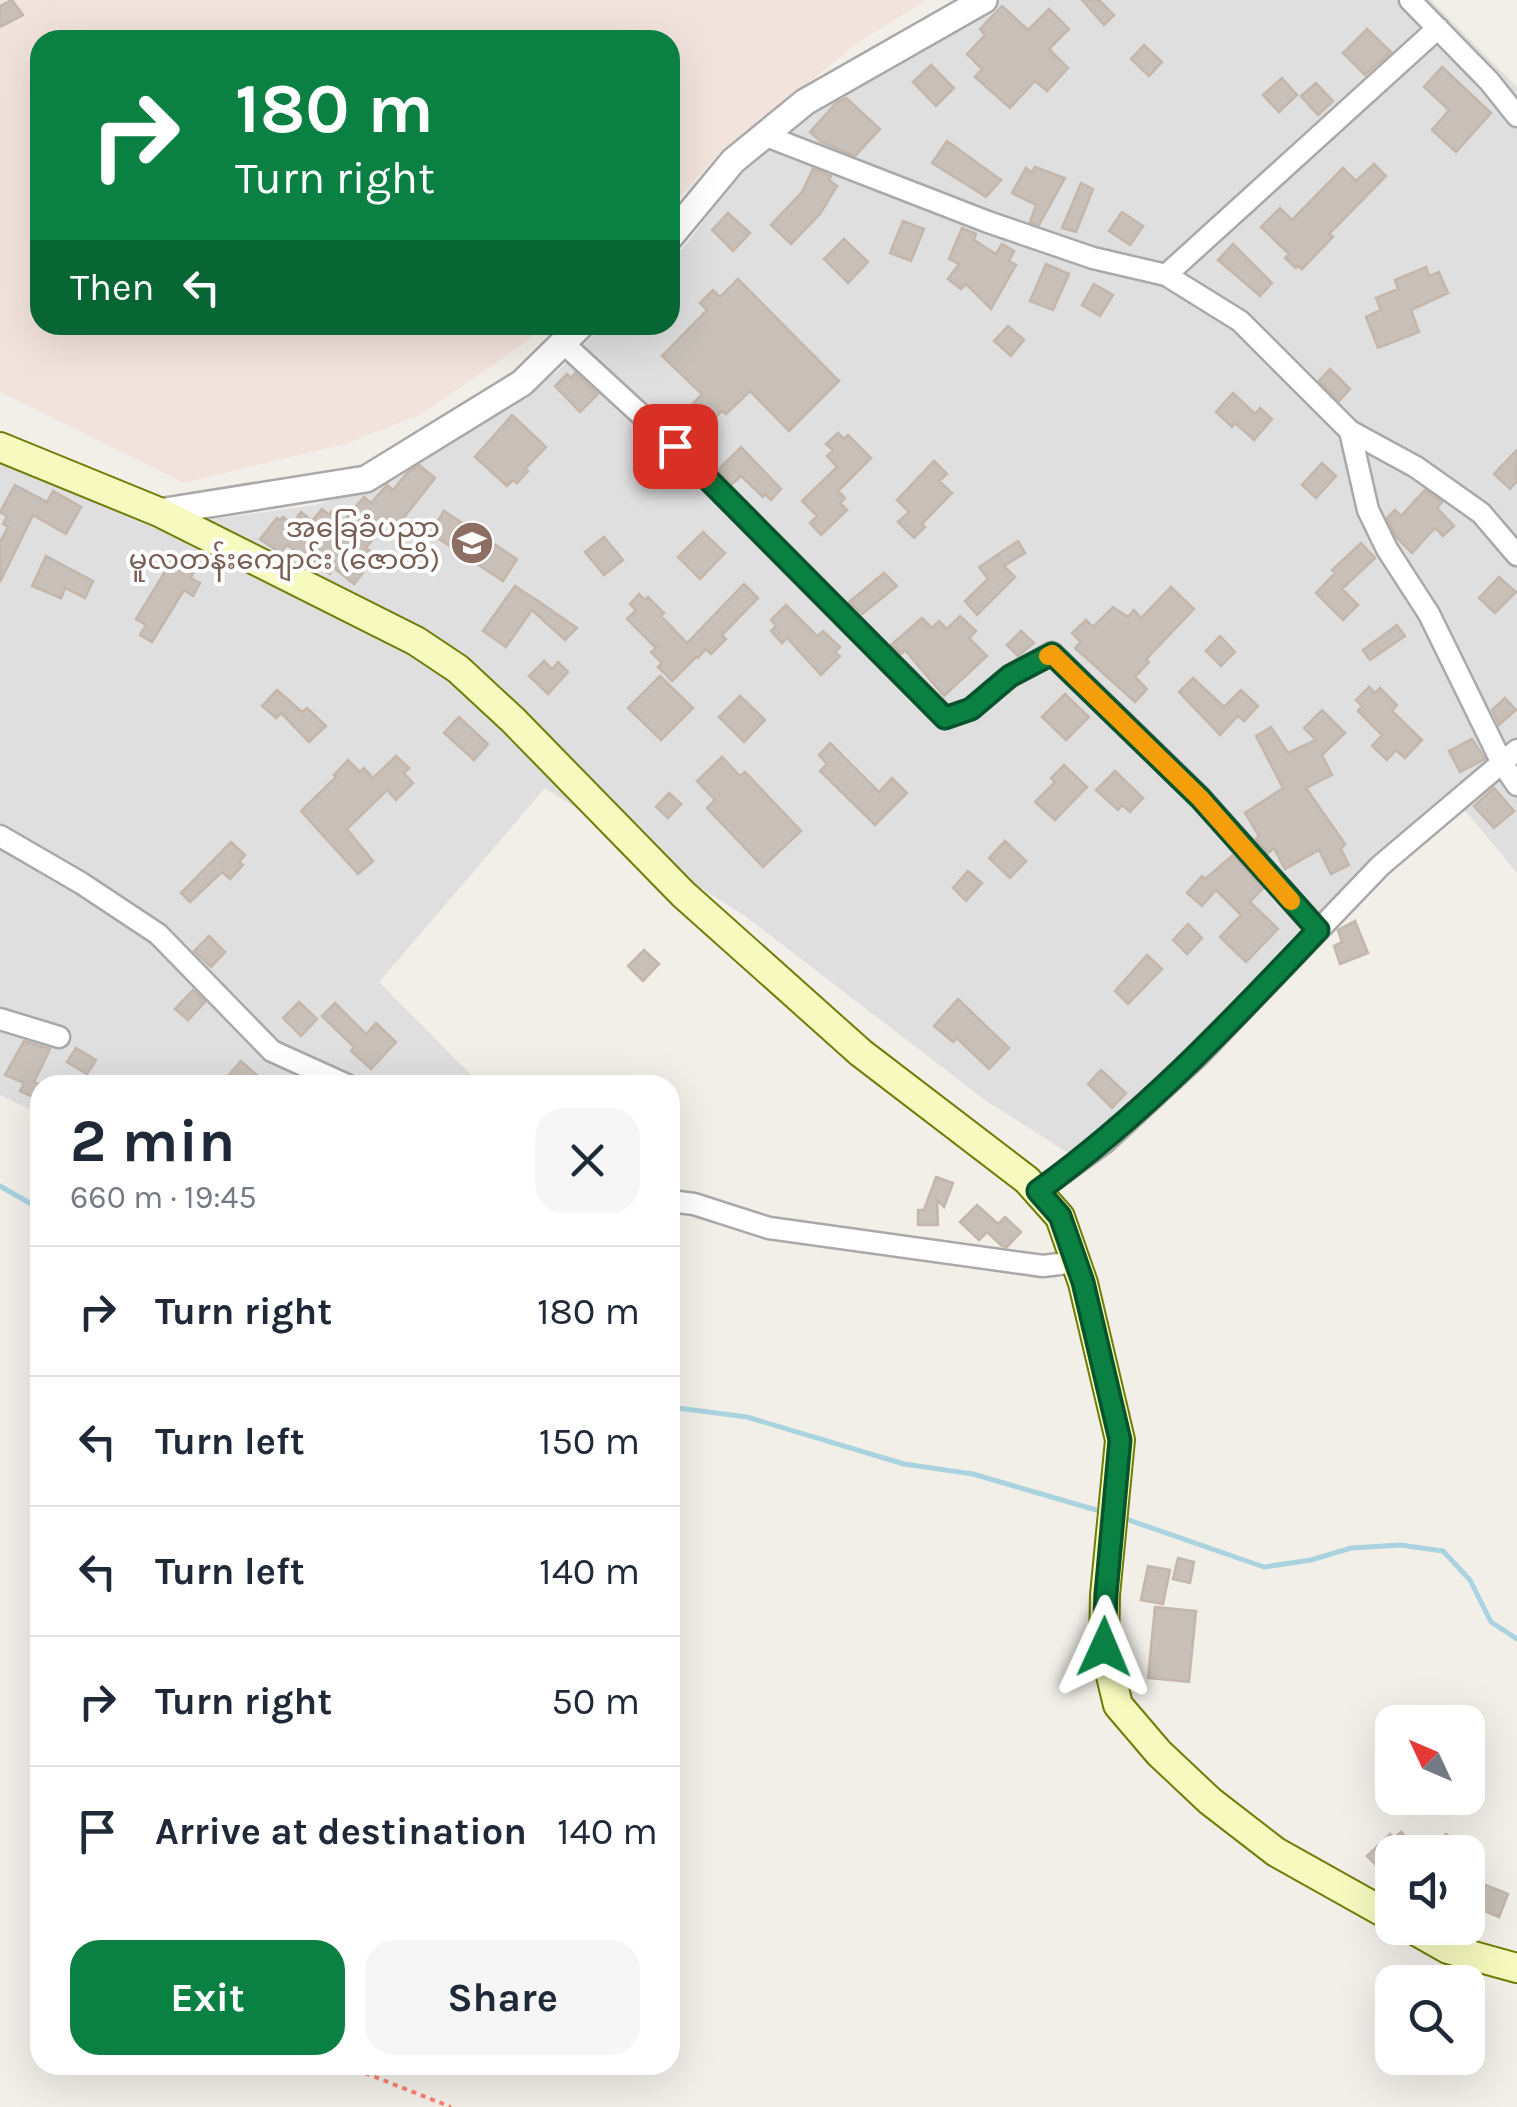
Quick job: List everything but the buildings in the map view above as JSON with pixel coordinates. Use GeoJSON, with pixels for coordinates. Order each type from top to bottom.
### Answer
{"type":"FeatureCollection","features":[{"type":"Feature","properties":{"kind":"main road"},"geometry":{"type":"LineString","coordinates":[[0,447],[158,512],[416,641],[458,670],[513,720],[684,894],[862,1053],[968,1132],[1038,1191],[1060,1216],[1076,1262],[1120,1440],[1104,1647],[1118,1705],[1159,1752],[1223,1811],[1276,1852],[1375,1907]]}},
{"type":"Feature","properties":{"kind":"main road"},"geometry":{"type":"LineString","coordinates":[[1441,1945],[1517,1968]]}},
{"type":"Feature","properties":{"kind":"street"},"geometry":{"type":"LineString","coordinates":[[680,225],[733,161],[806,102],[984,0]]}},
{"type":"Feature","properties":{"kind":"street"},"geometry":{"type":"LineString","coordinates":[[1410,0],[1489,80],[1517,116]]}},
{"type":"Feature","properties":{"kind":"street"},"geometry":{"type":"LineString","coordinates":[[1166,274],[1438,28]]}},
{"type":"Feature","properties":{"kind":"street"},"geometry":{"type":"LineString","coordinates":[[764,136],[988,222],[1094,258],[1166,274],[1240,321],[1350,431],[1416,467],[1481,513],[1517,555]]}},
{"type":"Feature","properties":{"kind":"street"},"geometry":{"type":"LineString","coordinates":[[158,512],[366,480],[522,383],[571,335]]}},
{"type":"Feature","properties":{"kind":"street"},"geometry":{"type":"LineString","coordinates":[[573,335],[675,446],[945,718],[971,709],[1010,676],[1052,654],[1200,798],[1318,930]]}},
{"type":"Feature","properties":{"kind":"street"},"geometry":{"type":"LineString","coordinates":[[1350,431],[1368,510],[1387,549],[1430,614],[1510,756],[1517,785]]}},
{"type":"Feature","properties":{"kind":"street"},"geometry":{"type":"LineString","coordinates":[[1038,1191],[1104,1143],[1198,1056],[1380,866],[1510,756]]}},
{"type":"Feature","properties":{"kind":"street"},"geometry":{"type":"LineString","coordinates":[[0,836],[158,934],[272,1051],[325,1075]]}},
{"type":"Feature","properties":{"kind":"street"},"geometry":{"type":"LineString","coordinates":[[0,1019],[59,1037]]}},
{"type":"Feature","properties":{"kind":"street"},"geometry":{"type":"LineString","coordinates":[[680,1202],[769,1228],[1043,1266],[1076,1262]]}},
{"type":"Feature","properties":{"kind":"path"},"geometry":{"type":"LineString","coordinates":[[370,2075],[451,2107]]}},
{"type":"Feature","properties":{"kind":"shaded area"},"geometry":{"type":"Polygon","coordinates":[[[0,0],[926,0],[858,43],[717,156],[680,197],[680,30],[30,30],[30,335],[533,335],[420,415],[345,444],[183,483],[0,392],[0,0]]]}},
{"type":"Feature","properties":{"kind":"shaded area"},"geometry":{"type":"Polygon","coordinates":[[[1000,0],[1431,0],[1517,87],[1517,873],[1463,808],[1318,931],[1073,1156],[985,1100],[745,916],[545,788],[379,982],[471,1075],[30,1075],[30,1109],[0,1095],[0,459],[198,521],[316,505],[373,484],[557,372],[594,335],[680,335],[680,251],[740,170],[813,105],[935,45],[1000,0]]]}},
{"type":"Feature","properties":{"kind":"waterway"},"geometry":{"type":"LineString","coordinates":[[0,1186],[30,1203]]}},
{"type":"Feature","properties":{"kind":"waterway"},"geometry":{"type":"LineString","coordinates":[[680,1408],[747,1417],[904,1464],[973,1474],[1103,1512]]}},
{"type":"Feature","properties":{"kind":"waterway"},"geometry":{"type":"LineString","coordinates":[[1123,1518],[1264,1567],[1311,1560],[1351,1548],[1400,1545],[1443,1551],[1470,1580],[1491,1622],[1517,1639]]}},
{"type":"Feature","properties":{"kind":"slow traffic"},"geometry":{"type":"LineString","coordinates":[[1048,656],[1052,654],[1130,727],[1200,798],[1291,901]]}},
{"type":"Feature","properties":{"kind":"place","name":"အခြေခံပညာ မူလတန်းကျောင်း (ဇောတိ)"},"geometry":{"type":"Point","coordinates":[472,543]}},
{"type":"Feature","properties":{"kind":"route"},"geometry":{"type":"LineString","coordinates":[[675,446],[945,718],[971,709],[1010,676],[1052,654],[1200,798],[1318,930],[1198,1056],[1104,1143],[1038,1191],[1060,1216],[1083,1282],[1120,1440],[1104,1647]]}}]}
